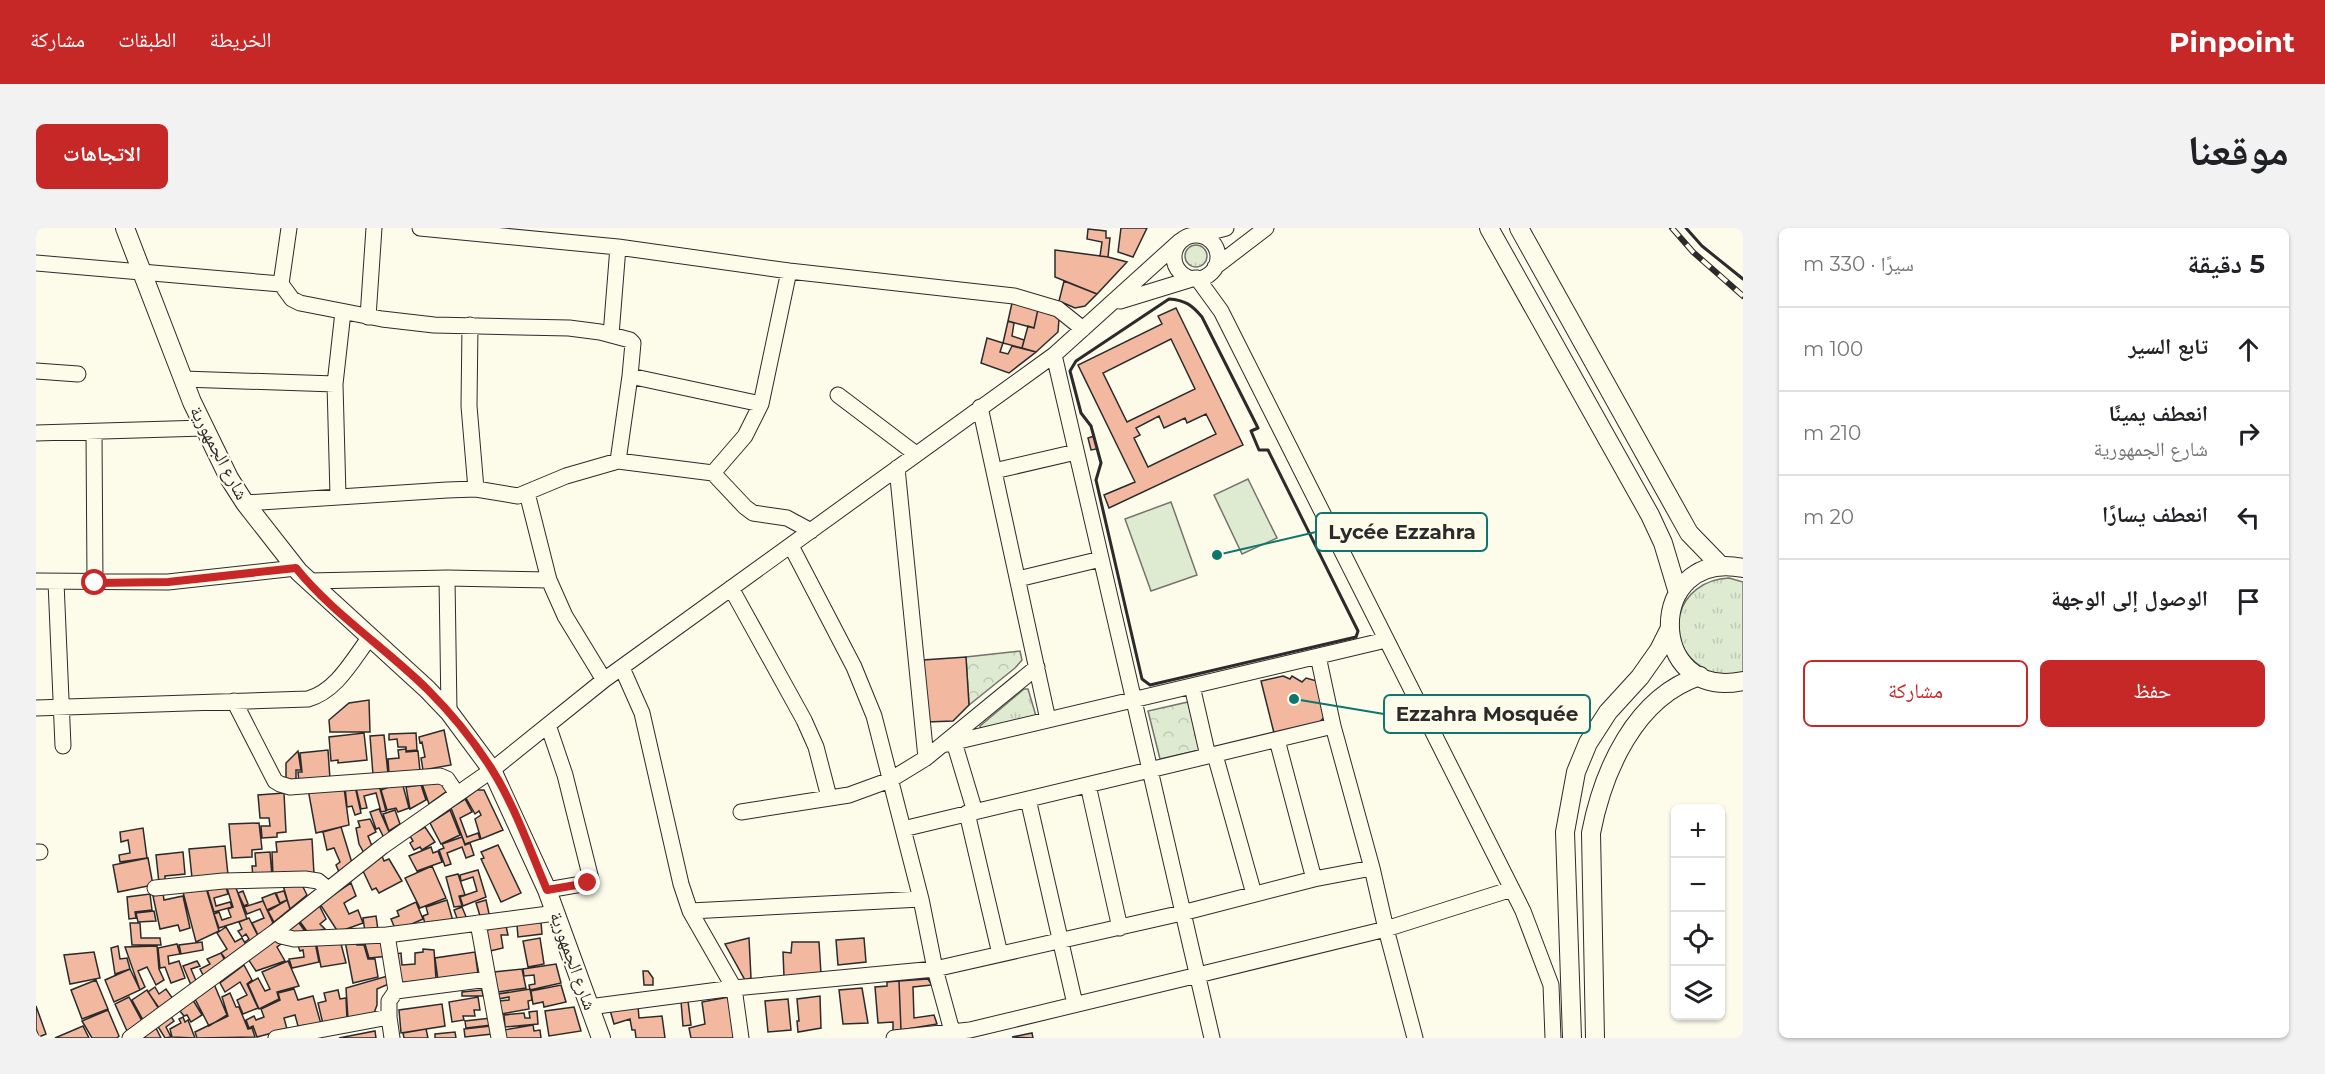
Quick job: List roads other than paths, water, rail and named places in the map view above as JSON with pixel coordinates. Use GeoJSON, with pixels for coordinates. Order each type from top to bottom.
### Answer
{"type":"FeatureCollection","features":[{"type":"Feature","properties":{"kind":"main road","name":"شارع الجمهورية"},"geometry":{"type":"LineString","coordinates":[[125,228],[204,428],[229,478],[245,503],[302,575],[449,712],[492,770],[547,890],[601,1038]]}},
{"type":"Feature","properties":{"kind":"main road"},"geometry":{"type":"LineString","coordinates":[[1489,228],[1650,515],[1663,543],[1678,593]]}},
{"type":"Feature","properties":{"kind":"main road"},"geometry":{"type":"LineString","coordinates":[[1519,228],[1689,533],[1721,566]]}},
{"type":"Feature","properties":{"kind":"main road"},"geometry":{"type":"LineString","coordinates":[[1572,1038],[1565,832],[1576,772],[1588,743],[1608,712],[1641,677],[1659,651],[1669,630],[1672,604],[1684,584],[1701,572],[1721,566],[1743,568]]}},
{"type":"Feature","properties":{"kind":"main road"},"geometry":{"type":"LineString","coordinates":[[1669,630],[1676,653],[1691,670],[1700,676],[1722,683],[1743,681]]}},
{"type":"Feature","properties":{"kind":"main road"},"geometry":{"type":"LineString","coordinates":[[1595,1038],[1591,833],[1597,803],[1605,778],[1630,732],[1663,696],[1680,683],[1700,676]]}},
{"type":"Feature","properties":{"kind":"street"},"geometry":{"type":"LineString","coordinates":[[289,228],[281,284],[292,298],[300,303],[368,317],[434,325],[569,328],[611,335],[633,343],[618,461]]}},
{"type":"Feature","properties":{"kind":"street"},"geometry":{"type":"LineString","coordinates":[[368,317],[374,228]]}},
{"type":"Feature","properties":{"kind":"street"},"geometry":{"type":"LineString","coordinates":[[420,228],[618,248],[789,271],[1014,296],[1058,309],[1083,329]]}},
{"type":"Feature","properties":{"kind":"street"},"geometry":{"type":"LineString","coordinates":[[130,1038],[276,931],[383,846],[492,770],[604,680],[1054,355],[1188,235],[1226,228]]}},
{"type":"Feature","properties":{"kind":"street"},"geometry":{"type":"LineString","coordinates":[[1114,303],[1206,276],[1266,228]]}},
{"type":"Feature","properties":{"kind":"street"},"geometry":{"type":"LineString","coordinates":[[1188,235],[1212,242],[1215,248],[1217,261],[1214,268],[1215,291],[1221,311],[1512,889],[1551,985],[1553,1038]]}},
{"type":"Feature","properties":{"kind":"street"},"geometry":{"type":"LineString","coordinates":[[1188,235],[1174,257],[1175,265],[1187,277],[1196,278],[1221,311]]}},
{"type":"Feature","properties":{"kind":"street"},"geometry":{"type":"LineString","coordinates":[[611,335],[618,248]]}},
{"type":"Feature","properties":{"kind":"street"},"geometry":{"type":"LineString","coordinates":[[36,263],[281,284]]}},
{"type":"Feature","properties":{"kind":"street"},"geometry":{"type":"LineString","coordinates":[[713,473],[745,436],[761,404],[789,271]]}},
{"type":"Feature","properties":{"kind":"street"},"geometry":{"type":"LineString","coordinates":[[338,496],[335,384],[343,312]]}},
{"type":"Feature","properties":{"kind":"street"},"geometry":{"type":"LineString","coordinates":[[470,325],[469,406],[476,489]]}},
{"type":"Feature","properties":{"kind":"street"},"geometry":{"type":"LineString","coordinates":[[1054,355],[1212,1038]]}},
{"type":"Feature","properties":{"kind":"street"},"geometry":{"type":"LineString","coordinates":[[36,370],[78,374]]}},
{"type":"Feature","properties":{"kind":"street"},"geometry":{"type":"LineString","coordinates":[[630,376],[761,404]]}},
{"type":"Feature","properties":{"kind":"street"},"geometry":{"type":"LineString","coordinates":[[183,379],[335,384]]}},
{"type":"Feature","properties":{"kind":"street"},"geometry":{"type":"LineString","coordinates":[[837,395],[916,454]]}},
{"type":"Feature","properties":{"kind":"street"},"geometry":{"type":"LineString","coordinates":[[980,407],[1048,720]]}},
{"type":"Feature","properties":{"kind":"street"},"geometry":{"type":"LineString","coordinates":[[36,434],[204,428]]}},
{"type":"Feature","properties":{"kind":"street"},"geometry":{"type":"LineString","coordinates":[[94,432],[95,583]]}},
{"type":"Feature","properties":{"kind":"street"},"geometry":{"type":"LineString","coordinates":[[994,471],[1076,452]]}},
{"type":"Feature","properties":{"kind":"street"},"geometry":{"type":"LineString","coordinates":[[245,503],[476,489],[518,496],[566,476],[618,461],[713,473],[753,513],[787,518],[811,531]]}},
{"type":"Feature","properties":{"kind":"street"},"geometry":{"type":"LineString","coordinates":[[897,468],[926,758]]}},
{"type":"Feature","properties":{"kind":"street"},"geometry":{"type":"LineString","coordinates":[[527,493],[549,579],[565,616],[604,680]]}},
{"type":"Feature","properties":{"kind":"street"},"geometry":{"type":"LineString","coordinates":[[790,546],[864,689],[874,716],[952,1032]]}},
{"type":"Feature","properties":{"kind":"street"},"geometry":{"type":"LineString","coordinates":[[1018,579],[1101,560]]}},
{"type":"Feature","properties":{"kind":"street"},"geometry":{"type":"LineString","coordinates":[[36,581],[168,582],[302,575],[549,579]]}},
{"type":"Feature","properties":{"kind":"street"},"geometry":{"type":"LineString","coordinates":[[447,578],[449,712]]}},
{"type":"Feature","properties":{"kind":"street"},"geometry":{"type":"LineString","coordinates":[[56,582],[63,746]]}},
{"type":"Feature","properties":{"kind":"street"},"geometry":{"type":"LineString","coordinates":[[731,588],[804,720],[816,747],[829,797]]}},
{"type":"Feature","properties":{"kind":"street"},"geometry":{"type":"LineString","coordinates":[[36,708],[308,699],[321,695],[331,688],[370,636]]}},
{"type":"Feature","properties":{"kind":"street"},"geometry":{"type":"LineString","coordinates":[[948,744],[1386,640]]}},
{"type":"Feature","properties":{"kind":"street"},"geometry":{"type":"LineString","coordinates":[[1318,656],[1333,726],[1372,867],[1415,1038]]}},
{"type":"Feature","properties":{"kind":"street"},"geometry":{"type":"LineString","coordinates":[[741,812],[849,795],[890,780],[948,744],[1037,667]]}},
{"type":"Feature","properties":{"kind":"street"},"geometry":{"type":"LineString","coordinates":[[622,668],[642,713],[681,884],[690,911],[734,988],[741,1038]]}},
{"type":"Feature","properties":{"kind":"street"},"geometry":{"type":"LineString","coordinates":[[1192,686],[1254,894]]}},
{"type":"Feature","properties":{"kind":"street"},"geometry":{"type":"LineString","coordinates":[[234,701],[275,781],[280,784],[290,787],[440,776],[447,779],[457,794]]}},
{"type":"Feature","properties":{"kind":"street"},"geometry":{"type":"LineString","coordinates":[[547,890],[588,883],[591,879],[564,775],[548,725]]}},
{"type":"Feature","properties":{"kind":"street"},"geometry":{"type":"LineString","coordinates":[[903,829],[1333,726]]}},
{"type":"Feature","properties":{"kind":"street"},"geometry":{"type":"LineString","coordinates":[[1277,740],[1314,879]]}},
{"type":"Feature","properties":{"kind":"street"},"geometry":{"type":"LineString","coordinates":[[948,744],[971,813],[1000,954]]}},
{"type":"Feature","properties":{"kind":"street"},"geometry":{"type":"LineString","coordinates":[[1088,785],[1120,928]]}},
{"type":"Feature","properties":{"kind":"street"},"geometry":{"type":"LineString","coordinates":[[1028,799],[1075,1004]]}},
{"type":"Feature","properties":{"kind":"street"},"geometry":{"type":"LineString","coordinates":[[589,1007],[734,988],[935,969],[1120,928],[1314,879],[1372,867]]}},
{"type":"Feature","properties":{"kind":"street"},"geometry":{"type":"LineString","coordinates":[[155,888],[224,881],[304,879],[318,881],[328,889]]}},
{"type":"Feature","properties":{"kind":"street"},"geometry":{"type":"LineString","coordinates":[[894,1038],[952,1032],[971,1034],[1075,1004],[1386,929],[1512,889]]}},
{"type":"Feature","properties":{"kind":"street"},"geometry":{"type":"LineString","coordinates":[[690,911],[921,899]]}},
{"type":"Feature","properties":{"kind":"street"},"geometry":{"type":"LineString","coordinates":[[276,931],[281,936],[294,939],[387,934],[556,913]]}},
{"type":"Feature","properties":{"kind":"street"},"geometry":{"type":"LineString","coordinates":[[478,923],[499,1038]]}},
{"type":"Feature","properties":{"kind":"street"},"geometry":{"type":"LineString","coordinates":[[387,934],[396,991],[389,1001],[392,1038]]}},
{"type":"Feature","properties":{"kind":"street"},"geometry":{"type":"LineString","coordinates":[[396,991],[488,979]]}},
{"type":"Feature","properties":{"kind":"street"},"geometry":{"type":"LineString","coordinates":[[276,1038],[389,1017]]}},
{"type":"Feature","properties":{"kind":"railway"},"geometry":{"type":"LineString","coordinates":[[1672,228],[1693,252],[1743,296]]}},
{"type":"Feature","properties":{"kind":"place","name":"Lycée Ezzahra"},"geometry":{"type":"Point","coordinates":[1217,555]}},
{"type":"Feature","properties":{"kind":"place","name":"Ezzahra Mosquée"},"geometry":{"type":"Point","coordinates":[1294,699]}}]}
